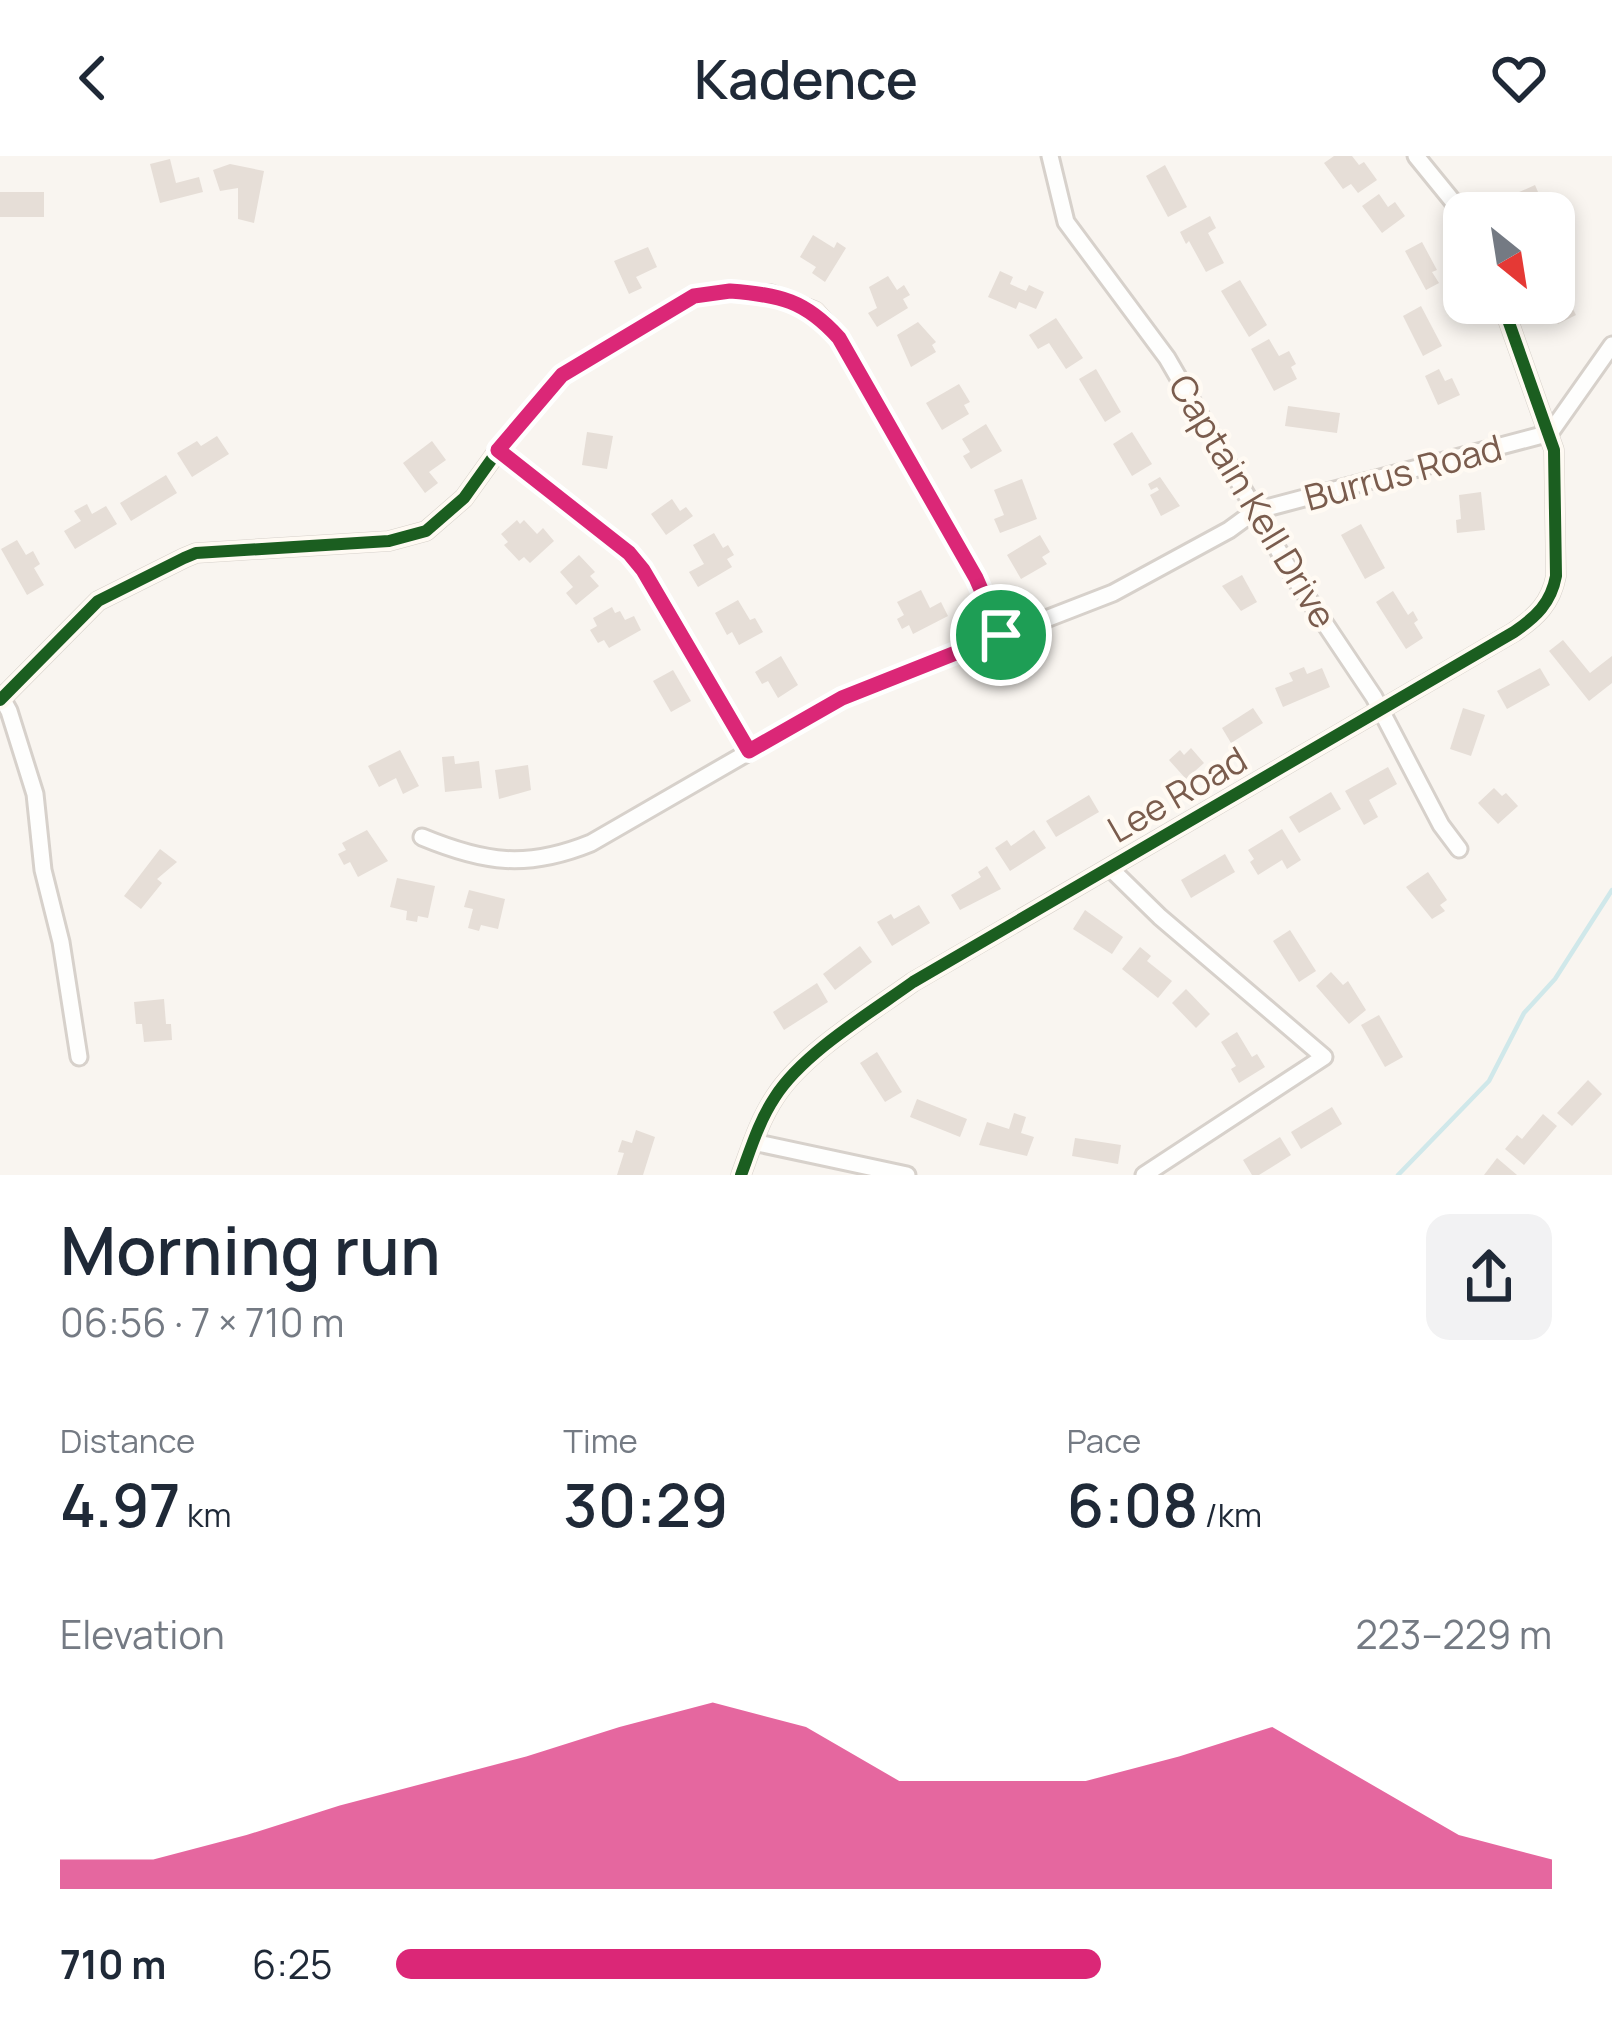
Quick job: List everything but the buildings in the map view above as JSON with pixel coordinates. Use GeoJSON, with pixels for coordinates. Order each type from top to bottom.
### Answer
{"type":"FeatureCollection","features":[{"type":"Feature","properties":{"kind":"street","name":"Captain Kell Drive"},"geometry":{"type":"LineString","coordinates":[[1050,156],[1066,222],[1167,358],[1255,511],[1382,709],[1441,825],[1459,849]]}},
{"type":"Feature","properties":{"kind":"street"},"geometry":{"type":"LineString","coordinates":[[1416,156],[1445,192]]}},
{"type":"Feature","properties":{"kind":"street"},"geometry":{"type":"LineString","coordinates":[[79,1057],[44,870],[35,794],[10,710],[1,697],[98,601],[125,584],[196,554],[388,541],[426,532],[464,498],[562,375],[694,296],[730,291],[771,294],[814,310],[839,338],[976,578],[1001,635]]}},
{"type":"Feature","properties":{"kind":"street","name":"Lee Road"},"geometry":{"type":"LineString","coordinates":[[741,1175],[778,1091],[870,1012],[913,982],[1514,632],[1542,610],[1556,576],[1556,475],[1550,433],[1510,324]]}},
{"type":"Feature","properties":{"kind":"street"},"geometry":{"type":"LineString","coordinates":[[1550,433],[1612,345]]}},
{"type":"Feature","properties":{"kind":"street","name":"Burrus Road"},"geometry":{"type":"LineString","coordinates":[[422,837],[472,857],[553,859],[591,843],[842,698],[1113,592],[1255,511],[1550,433]]}},
{"type":"Feature","properties":{"kind":"street"},"geometry":{"type":"LineString","coordinates":[[498,450],[629,553],[749,751]]}},
{"type":"Feature","properties":{"kind":"street"},"geometry":{"type":"LineString","coordinates":[[1110,868],[1160,917],[1324,1057],[1144,1175]]}},
{"type":"Feature","properties":{"kind":"street"},"geometry":{"type":"LineString","coordinates":[[753,1142],[907,1175]]}},
{"type":"Feature","properties":{"kind":"waterway"},"geometry":{"type":"LineString","coordinates":[[1398,1175],[1489,1081],[1524,1013],[1555,979],[1612,890]]}},
{"type":"Feature","properties":{"kind":"cycle path"},"geometry":{"type":"LineString","coordinates":[[0,700],[98,601],[196,553],[389,541],[426,531],[464,498],[504,442],[562,375],[694,296],[731,291],[771,294],[815,311],[839,338],[975,578],[1001,635]]}},
{"type":"Feature","properties":{"kind":"cycle path"},"geometry":{"type":"LineString","coordinates":[[741,1175],[764,1116],[787,1081],[858,1020],[913,982],[1514,632],[1541,608],[1556,576],[1554,450],[1509,324]]}},
{"type":"Feature","properties":{"kind":"route"},"geometry":{"type":"LineString","coordinates":[[730,291],[771,294],[814,310],[839,338],[976,578],[1001,635],[842,698],[749,751],[629,553],[498,450],[562,375],[694,296],[730,291]]}}]}
